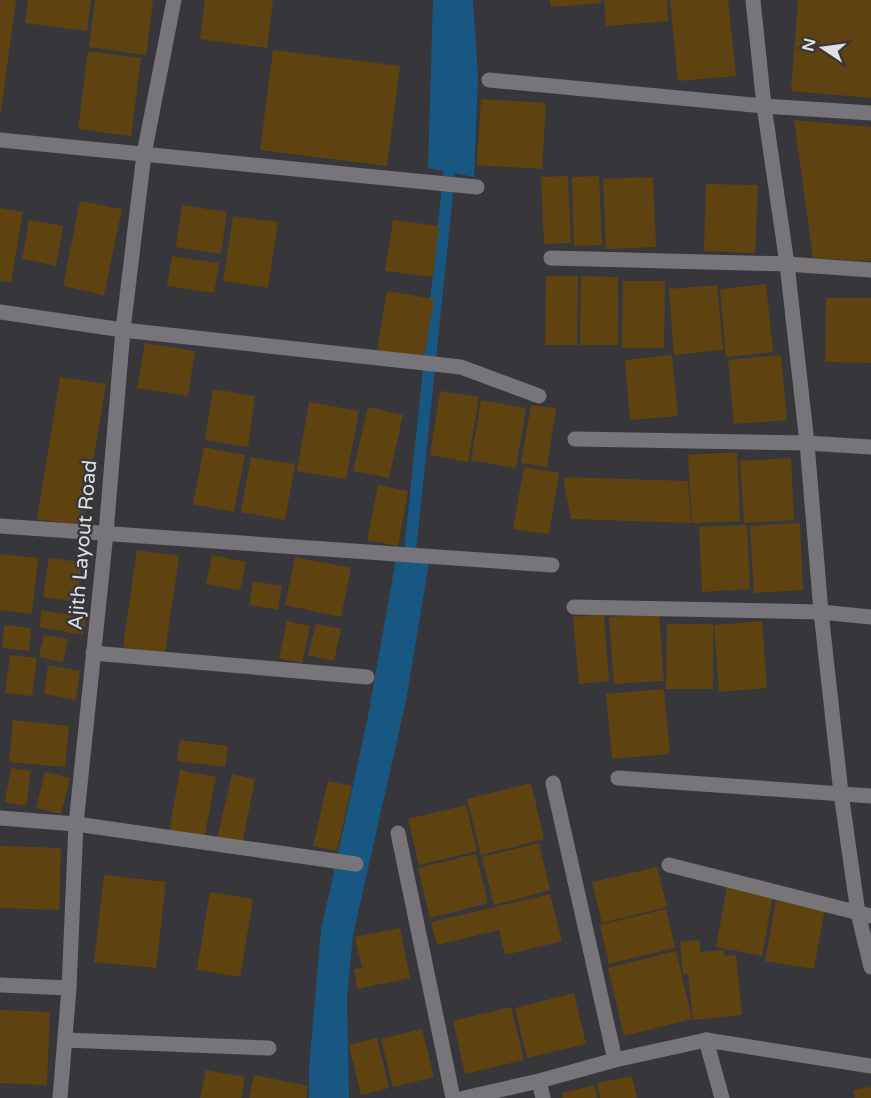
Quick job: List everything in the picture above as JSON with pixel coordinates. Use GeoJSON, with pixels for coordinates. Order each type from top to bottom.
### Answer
{"type":"FeatureCollection","features":[{"type":"Feature","properties":{"kind":"street","name":"Ajith Layout Road"},"geometry":{"type":"LineString","coordinates":[[60,1098],[69,988],[76,824],[106,533],[123,330],[144,154],[174,0]]}},
{"type":"Feature","properties":{"kind":"street"},"geometry":{"type":"LineString","coordinates":[[753,0],[764,106],[787,264],[807,442],[821,612],[841,793],[864,915],[871,967]]}},
{"type":"Feature","properties":{"kind":"street"},"geometry":{"type":"LineString","coordinates":[[489,80],[764,106],[871,113]]}},
{"type":"Feature","properties":{"kind":"street"},"geometry":{"type":"LineString","coordinates":[[0,140],[477,187]]}},
{"type":"Feature","properties":{"kind":"street"},"geometry":{"type":"LineString","coordinates":[[551,258],[787,264],[871,270]]}},
{"type":"Feature","properties":{"kind":"street"},"geometry":{"type":"LineString","coordinates":[[0,312],[123,330],[461,368],[539,396]]}},
{"type":"Feature","properties":{"kind":"street"},"geometry":{"type":"LineString","coordinates":[[575,438],[807,442],[871,447]]}},
{"type":"Feature","properties":{"kind":"street"},"geometry":{"type":"LineString","coordinates":[[0,526],[552,565]]}},
{"type":"Feature","properties":{"kind":"street"},"geometry":{"type":"LineString","coordinates":[[574,607],[821,612],[871,617]]}},
{"type":"Feature","properties":{"kind":"street"},"geometry":{"type":"LineString","coordinates":[[93,653],[368,676]]}},
{"type":"Feature","properties":{"kind":"street"},"geometry":{"type":"LineString","coordinates":[[618,778],[871,796]]}},
{"type":"Feature","properties":{"kind":"street"},"geometry":{"type":"LineString","coordinates":[[553,783],[615,1060]]}},
{"type":"Feature","properties":{"kind":"street"},"geometry":{"type":"LineString","coordinates":[[0,818],[76,824],[356,864]]}},
{"type":"Feature","properties":{"kind":"street"},"geometry":{"type":"LineString","coordinates":[[398,832],[453,1098]]}},
{"type":"Feature","properties":{"kind":"street"},"geometry":{"type":"LineString","coordinates":[[669,865],[864,915]]}},
{"type":"Feature","properties":{"kind":"street"},"geometry":{"type":"LineString","coordinates":[[0,985],[69,988]]}},
{"type":"Feature","properties":{"kind":"street"},"geometry":{"type":"LineString","coordinates":[[65,1040],[269,1048]]}},
{"type":"Feature","properties":{"kind":"street"},"geometry":{"type":"LineString","coordinates":[[706,1040],[722,1098]]}},
{"type":"Feature","properties":{"kind":"street"},"geometry":{"type":"LineString","coordinates":[[464,1098],[706,1040],[871,1066]]}},
{"type":"Feature","properties":{"kind":"street"},"geometry":{"type":"LineString","coordinates":[[539,1081],[543,1098]]}},
{"type":"Feature","properties":{"kind":"water"},"geometry":{"type":"Polygon","coordinates":[[[433,0],[473,0],[478,77],[474,177],[428,168],[433,0]]]}},
{"type":"Feature","properties":{"kind":"water"},"geometry":{"type":"Polygon","coordinates":[[[396,558],[429,563],[406,701],[353,935],[347,998],[349,1098],[309,1098],[309,1068],[321,930],[367,722],[396,558]]]}},
{"type":"Feature","properties":{"kind":"building"},"geometry":{"type":"Polygon","coordinates":[[[0,0],[16,0],[1,112],[0,112],[0,0]]]}},
{"type":"Feature","properties":{"kind":"building"},"geometry":{"type":"Polygon","coordinates":[[[28,0],[91,0],[87,31],[25,23],[28,0]]]}},
{"type":"Feature","properties":{"kind":"building"},"geometry":{"type":"Polygon","coordinates":[[[95,0],[153,0],[146,55],[89,47],[95,0]]]}},
{"type":"Feature","properties":{"kind":"building"},"geometry":{"type":"Polygon","coordinates":[[[205,0],[273,0],[267,48],[200,39],[205,0]]]}},
{"type":"Feature","properties":{"kind":"building"},"geometry":{"type":"Polygon","coordinates":[[[550,0],[601,0],[601,3],[551,7],[550,0]]]}},
{"type":"Feature","properties":{"kind":"building"},"geometry":{"type":"Polygon","coordinates":[[[604,0],[667,0],[668,21],[606,26],[604,0]]]}},
{"type":"Feature","properties":{"kind":"building"},"geometry":{"type":"Polygon","coordinates":[[[670,0],[728,0],[736,76],[678,81],[670,0]]]}},
{"type":"Feature","properties":{"kind":"building"},"geometry":{"type":"Polygon","coordinates":[[[798,0],[871,0],[871,98],[791,91],[798,0]]]}},
{"type":"Feature","properties":{"kind":"building"},"geometry":{"type":"Polygon","coordinates":[[[273,50],[400,66],[387,166],[260,150],[273,50]]]}},
{"type":"Feature","properties":{"kind":"building"},"geometry":{"type":"Polygon","coordinates":[[[88,51],[141,58],[131,136],[78,129],[88,51]]]}},
{"type":"Feature","properties":{"kind":"building"},"geometry":{"type":"Polygon","coordinates":[[[481,99],[546,103],[542,169],[477,165],[481,99]]]}},
{"type":"Feature","properties":{"kind":"building"},"geometry":{"type":"Polygon","coordinates":[[[794,120],[871,127],[871,261],[813,258],[794,120]]]}},
{"type":"Feature","properties":{"kind":"building"},"geometry":{"type":"Polygon","coordinates":[[[568,176],[571,243],[544,244],[541,177],[568,176]]]}},
{"type":"Feature","properties":{"kind":"building"},"geometry":{"type":"Polygon","coordinates":[[[599,176],[602,245],[574,246],[572,177],[599,176]]]}},
{"type":"Feature","properties":{"kind":"building"},"geometry":{"type":"Polygon","coordinates":[[[653,177],[656,247],[606,249],[603,179],[653,177]]]}},
{"type":"Feature","properties":{"kind":"building"},"geometry":{"type":"Polygon","coordinates":[[[706,184],[758,185],[755,253],[704,251],[706,184]]]}},
{"type":"Feature","properties":{"kind":"building"},"geometry":{"type":"Polygon","coordinates":[[[80,201],[122,209],[104,295],[63,286],[80,201]]]}},
{"type":"Feature","properties":{"kind":"building"},"geometry":{"type":"Polygon","coordinates":[[[182,205],[227,212],[221,254],[176,247],[182,205]]]}},
{"type":"Feature","properties":{"kind":"building"},"geometry":{"type":"Polygon","coordinates":[[[0,208],[23,212],[11,283],[0,281],[0,208]]]}},
{"type":"Feature","properties":{"kind":"building"},"geometry":{"type":"Polygon","coordinates":[[[233,216],[278,222],[268,288],[223,281],[233,216]]]}},
{"type":"Feature","properties":{"kind":"building"},"geometry":{"type":"Polygon","coordinates":[[[29,220],[63,226],[56,266],[22,259],[29,220]]]}},
{"type":"Feature","properties":{"kind":"building"},"geometry":{"type":"Polygon","coordinates":[[[393,220],[439,226],[433,277],[385,271],[393,220]]]}},
{"type":"Feature","properties":{"kind":"building"},"geometry":{"type":"Polygon","coordinates":[[[172,256],[219,263],[214,293],[167,286],[172,256]]]}},
{"type":"Feature","properties":{"kind":"building"},"geometry":{"type":"Polygon","coordinates":[[[546,276],[578,276],[577,345],[545,345],[546,276]]]}},
{"type":"Feature","properties":{"kind":"building"},"geometry":{"type":"Polygon","coordinates":[[[581,276],[618,277],[618,345],[580,345],[581,276]]]}},
{"type":"Feature","properties":{"kind":"building"},"geometry":{"type":"Polygon","coordinates":[[[623,281],[665,281],[664,348],[622,348],[623,281]]]}},
{"type":"Feature","properties":{"kind":"building"},"geometry":{"type":"Polygon","coordinates":[[[766,284],[773,352],[726,357],[720,289],[766,284]]]}},
{"type":"Feature","properties":{"kind":"building"},"geometry":{"type":"Polygon","coordinates":[[[717,285],[723,350],[674,355],[669,289],[717,285]]]}},
{"type":"Feature","properties":{"kind":"building"},"geometry":{"type":"Polygon","coordinates":[[[387,291],[434,299],[424,358],[377,350],[387,291]]]}},
{"type":"Feature","properties":{"kind":"building"},"geometry":{"type":"Polygon","coordinates":[[[826,298],[871,298],[871,363],[825,362],[826,298]]]}},
{"type":"Feature","properties":{"kind":"building"},"geometry":{"type":"Polygon","coordinates":[[[145,343],[195,351],[188,396],[137,388],[145,343]]]}},
{"type":"Feature","properties":{"kind":"building"},"geometry":{"type":"Polygon","coordinates":[[[672,355],[678,416],[630,420],[625,360],[672,355]]]}},
{"type":"Feature","properties":{"kind":"building"},"geometry":{"type":"Polygon","coordinates":[[[781,355],[787,420],[734,424],[728,360],[781,355]]]}},
{"type":"Feature","properties":{"kind":"building"},"geometry":{"type":"Polygon","coordinates":[[[60,377],[106,384],[82,526],[37,519],[60,377]]]}},
{"type":"Feature","properties":{"kind":"building"},"geometry":{"type":"Polygon","coordinates":[[[213,389],[255,396],[248,447],[205,440],[213,389]]]}},
{"type":"Feature","properties":{"kind":"building"},"geometry":{"type":"Polygon","coordinates":[[[440,391],[479,397],[468,462],[430,455],[440,391]]]}},
{"type":"Feature","properties":{"kind":"building"},"geometry":{"type":"Polygon","coordinates":[[[481,400],[526,408],[516,468],[471,460],[481,400]]]}},
{"type":"Feature","properties":{"kind":"building"},"geometry":{"type":"Polygon","coordinates":[[[309,402],[359,411],[346,479],[297,471],[309,402]]]}},
{"type":"Feature","properties":{"kind":"building"},"geometry":{"type":"Polygon","coordinates":[[[531,405],[556,408],[547,467],[521,463],[531,405]]]}},
{"type":"Feature","properties":{"kind":"building"},"geometry":{"type":"Polygon","coordinates":[[[368,407],[403,415],[389,478],[353,471],[368,407]]]}},
{"type":"Feature","properties":{"kind":"building"},"geometry":{"type":"Polygon","coordinates":[[[204,447],[245,455],[234,512],[193,504],[204,447]]]}},
{"type":"Feature","properties":{"kind":"building"},"geometry":{"type":"Polygon","coordinates":[[[737,452],[740,521],[692,523],[688,455],[737,452]]]}},
{"type":"Feature","properties":{"kind":"building"},"geometry":{"type":"Polygon","coordinates":[[[251,457],[295,464],[285,520],[241,512],[251,457]]]}},
{"type":"Feature","properties":{"kind":"building"},"geometry":{"type":"Polygon","coordinates":[[[791,458],[794,520],[744,523],[740,461],[791,458]]]}},
{"type":"Feature","properties":{"kind":"building"},"geometry":{"type":"Polygon","coordinates":[[[524,467],[559,473],[549,534],[513,529],[524,467]]]}},
{"type":"Feature","properties":{"kind":"building"},"geometry":{"type":"Polygon","coordinates":[[[563,477],[688,481],[691,523],[571,519],[563,477]]]}},
{"type":"Feature","properties":{"kind":"building"},"geometry":{"type":"Polygon","coordinates":[[[378,485],[408,491],[398,546],[367,540],[378,485]]]}},
{"type":"Feature","properties":{"kind":"building"},"geometry":{"type":"Polygon","coordinates":[[[800,523],[803,590],[754,593],[750,526],[800,523]]]}},
{"type":"Feature","properties":{"kind":"building"},"geometry":{"type":"Polygon","coordinates":[[[747,525],[750,589],[702,592],[699,527],[747,525]]]}},
{"type":"Feature","properties":{"kind":"building"},"geometry":{"type":"Polygon","coordinates":[[[137,550],[179,556],[165,653],[123,647],[137,550]]]}},
{"type":"Feature","properties":{"kind":"building"},"geometry":{"type":"Polygon","coordinates":[[[0,554],[38,558],[32,614],[0,610],[0,554]]]}},
{"type":"Feature","properties":{"kind":"building"},"geometry":{"type":"Polygon","coordinates":[[[212,555],[246,562],[240,590],[206,584],[212,555]]]}},
{"type":"Feature","properties":{"kind":"building"},"geometry":{"type":"Polygon","coordinates":[[[295,557],[351,568],[341,617],[285,605],[295,557]]]}},
{"type":"Feature","properties":{"kind":"building"},"geometry":{"type":"Polygon","coordinates":[[[49,558],[82,562],[76,602],[43,597],[49,558]]]}},
{"type":"Feature","properties":{"kind":"building"},"geometry":{"type":"Polygon","coordinates":[[[253,581],[282,586],[278,610],[249,605],[253,581]]]}},
{"type":"Feature","properties":{"kind":"building"},"geometry":{"type":"Polygon","coordinates":[[[42,610],[86,618],[83,635],[39,627],[42,610]]]}},
{"type":"Feature","properties":{"kind":"building"},"geometry":{"type":"Polygon","coordinates":[[[604,614],[609,681],[579,684],[573,617],[604,614]]]}},
{"type":"Feature","properties":{"kind":"building"},"geometry":{"type":"Polygon","coordinates":[[[659,614],[664,681],[614,684],[609,617],[659,614]]]}},
{"type":"Feature","properties":{"kind":"building"},"geometry":{"type":"Polygon","coordinates":[[[287,621],[310,626],[302,663],[279,658],[287,621]]]}},
{"type":"Feature","properties":{"kind":"building"},"geometry":{"type":"Polygon","coordinates":[[[762,621],[767,688],[719,692],[714,625],[762,621]]]}},
{"type":"Feature","properties":{"kind":"building"},"geometry":{"type":"Polygon","coordinates":[[[316,624],[341,629],[334,661],[308,655],[316,624]]]}},
{"type":"Feature","properties":{"kind":"building"},"geometry":{"type":"Polygon","coordinates":[[[667,624],[713,624],[713,689],[666,689],[667,624]]]}},
{"type":"Feature","properties":{"kind":"building"},"geometry":{"type":"Polygon","coordinates":[[[4,625],[31,628],[29,651],[2,648],[4,625]]]}},
{"type":"Feature","properties":{"kind":"building"},"geometry":{"type":"Polygon","coordinates":[[[44,635],[68,639],[63,662],[39,657],[44,635]]]}},
{"type":"Feature","properties":{"kind":"building"},"geometry":{"type":"Polygon","coordinates":[[[10,655],[37,658],[32,696],[5,693],[10,655]]]}},
{"type":"Feature","properties":{"kind":"building"},"geometry":{"type":"Polygon","coordinates":[[[48,665],[80,671],[76,700],[44,694],[48,665]]]}},
{"type":"Feature","properties":{"kind":"building"},"geometry":{"type":"Polygon","coordinates":[[[664,689],[670,754],[612,759],[606,694],[664,689]]]}},
{"type":"Feature","properties":{"kind":"building"},"geometry":{"type":"Polygon","coordinates":[[[13,720],[69,726],[65,767],[9,762],[13,720]]]}},
{"type":"Feature","properties":{"kind":"building"},"geometry":{"type":"Polygon","coordinates":[[[180,740],[228,746],[225,767],[177,761],[180,740]]]}},
{"type":"Feature","properties":{"kind":"building"},"geometry":{"type":"Polygon","coordinates":[[[11,768],[31,771],[26,806],[5,802],[11,768]]]}},
{"type":"Feature","properties":{"kind":"building"},"geometry":{"type":"Polygon","coordinates":[[[180,770],[216,777],[204,839],[169,832],[180,770]]]}},
{"type":"Feature","properties":{"kind":"building"},"geometry":{"type":"Polygon","coordinates":[[[45,772],[70,778],[61,814],[36,808],[45,772]]]}},
{"type":"Feature","properties":{"kind":"building"},"geometry":{"type":"Polygon","coordinates":[[[232,774],[255,779],[242,844],[217,839],[232,774]]]}},
{"type":"Feature","properties":{"kind":"building"},"geometry":{"type":"Polygon","coordinates":[[[328,781],[352,786],[337,851],[313,846],[328,781]]]}},
{"type":"Feature","properties":{"kind":"building"},"geometry":{"type":"Polygon","coordinates":[[[531,783],[544,839],[481,855],[467,799],[531,783]]]}},
{"type":"Feature","properties":{"kind":"building"},"geometry":{"type":"Polygon","coordinates":[[[466,805],[477,851],[419,865],[408,819],[466,805]]]}},
{"type":"Feature","properties":{"kind":"building"},"geometry":{"type":"Polygon","coordinates":[[[539,843],[550,890],[494,905],[482,857],[539,843]]]}},
{"type":"Feature","properties":{"kind":"building"},"geometry":{"type":"Polygon","coordinates":[[[0,846],[61,848],[59,910],[0,908],[0,846]]]}},
{"type":"Feature","properties":{"kind":"building"},"geometry":{"type":"Polygon","coordinates":[[[476,854],[488,903],[430,918],[418,868],[476,854]]]}},
{"type":"Feature","properties":{"kind":"building"},"geometry":{"type":"Polygon","coordinates":[[[657,867],[667,907],[602,923],[592,882],[657,867]]]}},
{"type":"Feature","properties":{"kind":"building"},"geometry":{"type":"Polygon","coordinates":[[[104,875],[166,882],[156,968],[94,962],[104,875]]]}},
{"type":"Feature","properties":{"kind":"building"},"geometry":{"type":"Polygon","coordinates":[[[727,887],[773,895],[762,956],[716,947],[727,887]]]}},
{"type":"Feature","properties":{"kind":"building"},"geometry":{"type":"Polygon","coordinates":[[[210,892],[253,899],[240,977],[197,970],[210,892]]]}},
{"type":"Feature","properties":{"kind":"building"},"geometry":{"type":"Polygon","coordinates":[[[550,894],[562,941],[505,955],[499,930],[437,945],[431,922],[550,894]]]}},
{"type":"Feature","properties":{"kind":"building"},"geometry":{"type":"Polygon","coordinates":[[[776,900],[825,908],[814,969],[765,961],[776,900]]]}},
{"type":"Feature","properties":{"kind":"building"},"geometry":{"type":"Polygon","coordinates":[[[666,909],[675,948],[609,964],[600,925],[666,909]]]}},
{"type":"Feature","properties":{"kind":"building"},"geometry":{"type":"Polygon","coordinates":[[[400,928],[410,978],[357,989],[354,969],[362,968],[355,937],[400,928]]]}},
{"type":"Feature","properties":{"kind":"building"},"geometry":{"type":"Polygon","coordinates":[[[699,940],[701,952],[724,950],[725,956],[736,955],[742,1015],[693,1020],[688,974],[683,974],[680,942],[699,940]]]}},
{"type":"Feature","properties":{"kind":"building"},"geometry":{"type":"Polygon","coordinates":[[[676,951],[692,1019],[624,1036],[608,968],[676,951]]]}},
{"type":"Feature","properties":{"kind":"building"},"geometry":{"type":"Polygon","coordinates":[[[574,993],[586,1044],[527,1058],[515,1008],[574,993]]]}},
{"type":"Feature","properties":{"kind":"building"},"geometry":{"type":"Polygon","coordinates":[[[511,1007],[524,1060],[465,1074],[453,1021],[511,1007]]]}},
{"type":"Feature","properties":{"kind":"building"},"geometry":{"type":"Polygon","coordinates":[[[0,1010],[50,1012],[47,1085],[0,1083],[0,1010]]]}},
{"type":"Feature","properties":{"kind":"building"},"geometry":{"type":"Polygon","coordinates":[[[422,1029],[434,1077],[393,1087],[381,1039],[422,1029]]]}},
{"type":"Feature","properties":{"kind":"building"},"geometry":{"type":"Polygon","coordinates":[[[377,1038],[389,1088],[361,1095],[349,1045],[377,1038]]]}},
{"type":"Feature","properties":{"kind":"building"},"geometry":{"type":"Polygon","coordinates":[[[206,1070],[245,1077],[241,1098],[200,1098],[206,1070]]]}},
{"type":"Feature","properties":{"kind":"building"},"geometry":{"type":"Polygon","coordinates":[[[254,1075],[308,1086],[306,1098],[249,1098],[254,1075]]]}},
{"type":"Feature","properties":{"kind":"building"},"geometry":{"type":"Polygon","coordinates":[[[632,1076],[637,1098],[600,1098],[597,1083],[632,1076]]]}},
{"type":"Feature","properties":{"kind":"building"},"geometry":{"type":"Polygon","coordinates":[[[595,1085],[597,1098],[563,1098],[562,1093],[595,1085]]]}},
{"type":"Feature","properties":{"kind":"building"},"geometry":{"type":"Polygon","coordinates":[[[871,1087],[871,1098],[855,1098],[853,1090],[871,1087]]]}},
{"type":"Feature","properties":{"kind":"waterway"},"geometry":{"type":"LineString","coordinates":[[410,552],[451,156]]}}]}
